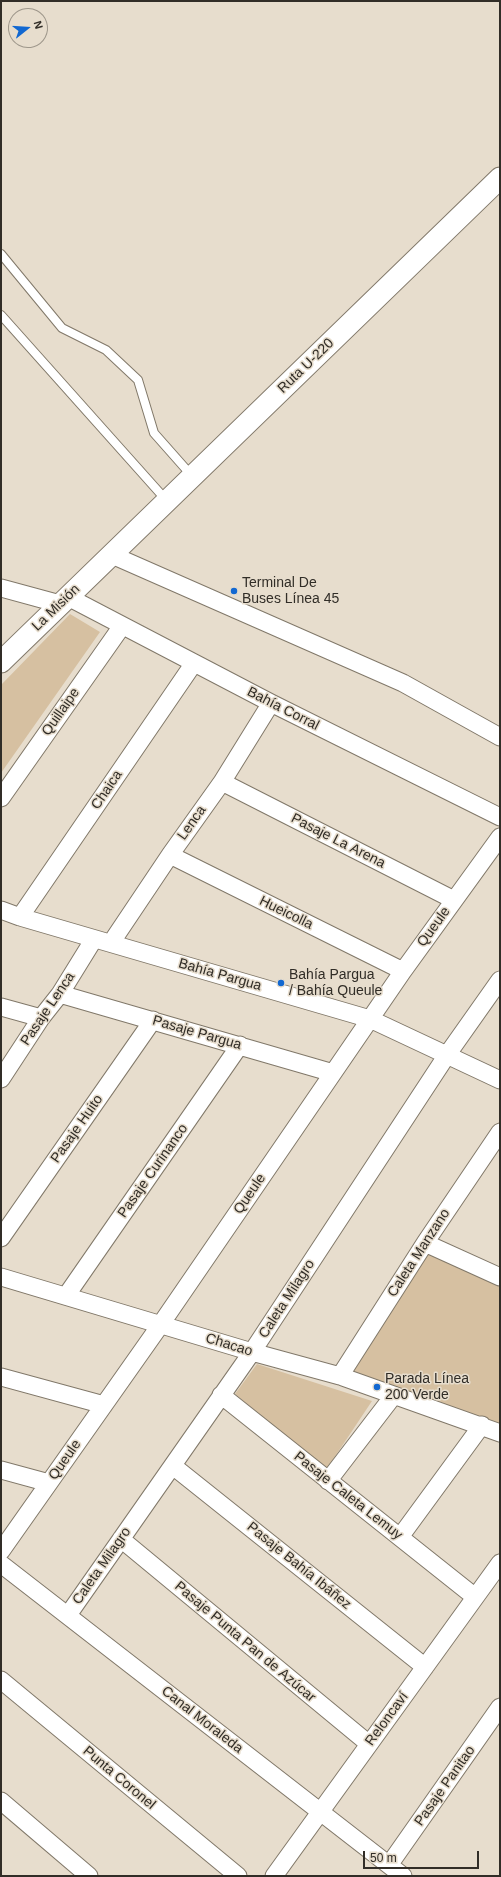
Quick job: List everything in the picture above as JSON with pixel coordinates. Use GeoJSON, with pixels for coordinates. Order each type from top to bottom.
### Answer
{"type":"FeatureCollection","features":[{"type":"Feature","properties":{"kind":"street","name":"Ruta U-220"},"geometry":{"type":"LineString","coordinates":[[112,555],[500,178]]}},
{"type":"Feature","properties":{"kind":"street","name":"La Misión"},"geometry":{"type":"LineString","coordinates":[[1,662],[112,555]]}},
{"type":"Feature","properties":{"kind":"street"},"geometry":{"type":"LineString","coordinates":[[112,555],[403,683],[500,737]]}},
{"type":"Feature","properties":{"kind":"street","name":"Bahía Corral"},"geometry":{"type":"LineString","coordinates":[[1,588],[64,600],[122,626],[500,818]]}},
{"type":"Feature","properties":{"kind":"street","name":"Quillaipe"},"geometry":{"type":"LineString","coordinates":[[1,798],[122,626]]}},
{"type":"Feature","properties":{"kind":"street","name":"Chaica"},"geometry":{"type":"LineString","coordinates":[[20,917],[194,663]]}},
{"type":"Feature","properties":{"kind":"street","name":"Lenca"},"geometry":{"type":"LineString","coordinates":[[112,943],[170,855],[222,782],[271,703]]}},
{"type":"Feature","properties":{"kind":"street","name":"Pasaje La Arena"},"geometry":{"type":"LineString","coordinates":[[222,782],[454,900]]}},
{"type":"Feature","properties":{"kind":"street","name":"Queule"},"geometry":{"type":"LineString","coordinates":[[1,1551],[161,1324],[403,971],[500,837]]}},
{"type":"Feature","properties":{"kind":"street","name":"Hueicolla"},"geometry":{"type":"LineString","coordinates":[[170,855],[403,971]]}},
{"type":"Feature","properties":{"kind":"street","name":"Bahía Pargua"},"geometry":{"type":"LineString","coordinates":[[1,910],[94,939],[370,1019],[500,1080]]}},
{"type":"Feature","properties":{"kind":"street","name":"Pasaje Lenca"},"geometry":{"type":"LineString","coordinates":[[1,1079],[41,1018],[60,994],[94,939]]}},
{"type":"Feature","properties":{"kind":"street","name":"Caleta Milagro"},"geometry":{"type":"LineString","coordinates":[[68,1615],[252,1352],[447,1055],[500,980]]}},
{"type":"Feature","properties":{"kind":"street","name":"Pasaje Pargua"},"geometry":{"type":"LineString","coordinates":[[60,994],[333,1073]]}},
{"type":"Feature","properties":{"kind":"street"},"geometry":{"type":"LineString","coordinates":[[1,1007],[41,1018]]}},
{"type":"Feature","properties":{"kind":"street","name":"Pasaje Huito"},"geometry":{"type":"LineString","coordinates":[[1,1238],[154,1020]]}},
{"type":"Feature","properties":{"kind":"street","name":"Pasaje Curinanco"},"geometry":{"type":"LineString","coordinates":[[66,1296],[240,1045]]}},
{"type":"Feature","properties":{"kind":"street","name":"Caleta Manzano"},"geometry":{"type":"LineString","coordinates":[[340,1376],[425,1243],[500,1132]]}},
{"type":"Feature","properties":{"kind":"street"},"geometry":{"type":"LineString","coordinates":[[425,1243],[500,1277]]}},
{"type":"Feature","properties":{"kind":"street","name":"Chacao"},"geometry":{"type":"LineString","coordinates":[[1,1277],[252,1352],[340,1376],[500,1433]]}},
{"type":"Feature","properties":{"kind":"street"},"geometry":{"type":"LineString","coordinates":[[1,1377],[104,1405]]}},
{"type":"Feature","properties":{"kind":"street","name":"Pasaje Caleta Lemuy"},"geometry":{"type":"LineString","coordinates":[[221,1395],[475,1597]]}},
{"type":"Feature","properties":{"kind":"street"},"geometry":{"type":"LineString","coordinates":[[328,1481],[394,1395]]}},
{"type":"Feature","properties":{"kind":"street"},"geometry":{"type":"LineString","coordinates":[[400,1537],[482,1426]]}},
{"type":"Feature","properties":{"kind":"street","name":"Pasaje Bahía Ibáñez"},"geometry":{"type":"LineString","coordinates":[[173,1466],[425,1667]]}},
{"type":"Feature","properties":{"kind":"street"},"geometry":{"type":"LineString","coordinates":[[1,1470],[49,1483]]}},
{"type":"Feature","properties":{"kind":"street","name":"Pasaje Punta Pan de Azúcar"},"geometry":{"type":"LineString","coordinates":[[121,1539],[369,1744]]}},
{"type":"Feature","properties":{"kind":"street","name":"Reloncaví"},"geometry":{"type":"LineString","coordinates":[[274,1876],[500,1563]]}},
{"type":"Feature","properties":{"kind":"street","name":"Canal Moraleda"},"geometry":{"type":"LineString","coordinates":[[1,1564],[403,1876]]}},
{"type":"Feature","properties":{"kind":"street","name":"Punta Coronel"},"geometry":{"type":"LineString","coordinates":[[1,1680],[238,1876]]}},
{"type":"Feature","properties":{"kind":"street","name":"Pasaje Panitao"},"geometry":{"type":"LineString","coordinates":[[389,1865],[500,1707]]}},
{"type":"Feature","properties":{"kind":"street"},"geometry":{"type":"LineString","coordinates":[[1,1801],[89,1876]]}},
{"type":"Feature","properties":{"kind":"lane"},"geometry":{"type":"LineString","coordinates":[[1,254],[62,328],[106,350],[138,380],[154,433],[192,477]]}},
{"type":"Feature","properties":{"kind":"lane"},"geometry":{"type":"LineString","coordinates":[[1,315],[167,502]]}},
{"type":"Feature","properties":{"kind":"shaded area"},"geometry":{"type":"Polygon","coordinates":[[[70,614],[100,632],[1,773],[1,685],[70,614]]]}},
{"type":"Feature","properties":{"kind":"shaded area"},"geometry":{"type":"Polygon","coordinates":[[[428,1253],[500,1287],[500,1427],[353,1372],[428,1253]]]}},
{"type":"Feature","properties":{"kind":"shaded area"},"geometry":{"type":"Polygon","coordinates":[[[257,1364],[372,1401],[326,1470],[235,1394],[257,1364]]]}},
{"type":"Feature","properties":{"kind":"place","name":"Terminal De Buses Línea 45"},"geometry":{"type":"Point","coordinates":[234,591]}},
{"type":"Feature","properties":{"kind":"place","name":"Bahía Pargua / Bahía Queule"},"geometry":{"type":"Point","coordinates":[281,983]}},
{"type":"Feature","properties":{"kind":"place","name":"Parada Línea 200 Verde"},"geometry":{"type":"Point","coordinates":[377,1387]}}]}
